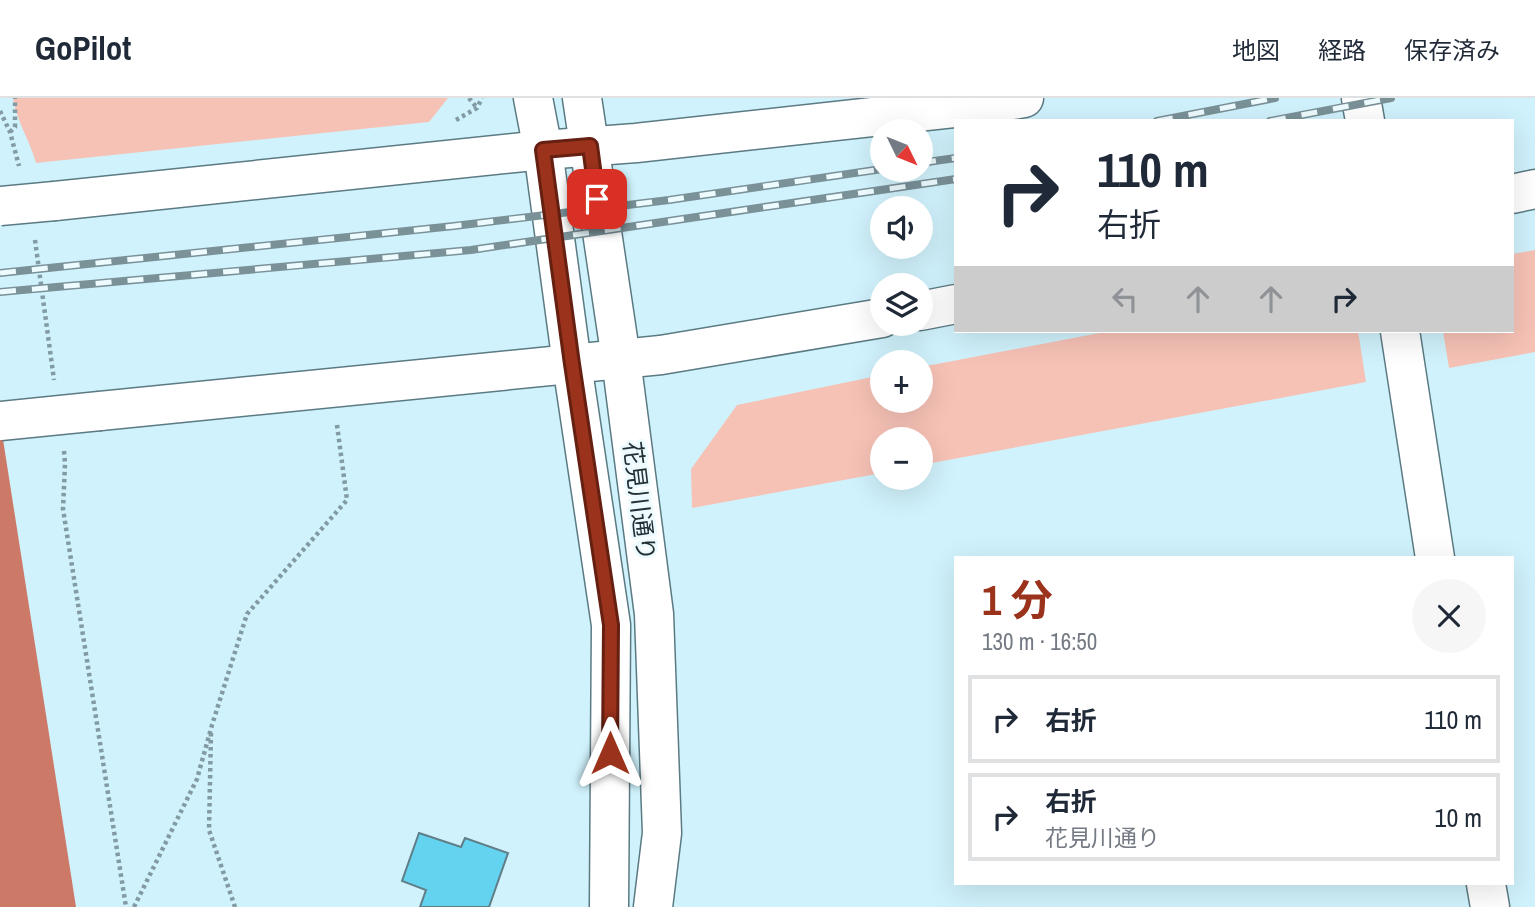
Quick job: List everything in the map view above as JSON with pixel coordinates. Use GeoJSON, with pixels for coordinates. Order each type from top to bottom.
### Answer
{"type":"FeatureCollection","features":[{"type":"Feature","properties":{"kind":"street","name":"花見川通り"},"geometry":{"type":"LineString","coordinates":[[533,98],[543,150],[611,625],[609,907]]}},
{"type":"Feature","properties":{"kind":"street","name":"花見川通り"},"geometry":{"type":"LineString","coordinates":[[582,98],[621,359],[654,614],[662,833],[653,907]]}},
{"type":"Feature","properties":{"kind":"street"},"geometry":{"type":"LineString","coordinates":[[0,206],[44,215],[543,150],[650,141],[1024,98]]}},
{"type":"Feature","properties":{"kind":"street"},"geometry":{"type":"LineString","coordinates":[[1361,98],[1365,119]]}},
{"type":"Feature","properties":{"kind":"street"},"geometry":{"type":"LineString","coordinates":[[1514,194],[1535,189]]}},
{"type":"Feature","properties":{"kind":"street"},"geometry":{"type":"LineString","coordinates":[[933,308],[954,304]]}},
{"type":"Feature","properties":{"kind":"street"},"geometry":{"type":"LineString","coordinates":[[0,421],[621,359],[870,320]]}},
{"type":"Feature","properties":{"kind":"street"},"geometry":{"type":"LineString","coordinates":[[1400,333],[1435,556]]}},
{"type":"Feature","properties":{"kind":"street"},"geometry":{"type":"LineString","coordinates":[[1486,885],[1490,907]]}},
{"type":"Feature","properties":{"kind":"path"},"geometry":{"type":"LineString","coordinates":[[10,132],[15,127],[15,98]]}},
{"type":"Feature","properties":{"kind":"path"},"geometry":{"type":"LineString","coordinates":[[469,98],[477,108]]}},
{"type":"Feature","properties":{"kind":"path"},"geometry":{"type":"LineString","coordinates":[[0,111],[10,132],[20,170]]}},
{"type":"Feature","properties":{"kind":"path"},"geometry":{"type":"LineString","coordinates":[[44,215],[55,384]]}},
{"type":"Feature","properties":{"kind":"path"},"geometry":{"type":"LineString","coordinates":[[134,907],[197,779],[247,614],[347,500],[336,417]]}},
{"type":"Feature","properties":{"kind":"path"},"geometry":{"type":"LineString","coordinates":[[64,450],[63,509],[126,907]]}},
{"type":"Feature","properties":{"kind":"path"},"geometry":{"type":"LineString","coordinates":[[212,725],[209,830],[235,907]]}},
{"type":"Feature","properties":{"kind":"shaded area"},"geometry":{"type":"Polygon","coordinates":[[[13,98],[448,98],[429,122],[36,163],[13,98]]]}},
{"type":"Feature","properties":{"kind":"shaded area"},"geometry":{"type":"Polygon","coordinates":[[[1535,250],[1535,352],[1449,368],[1443,333],[1514,333],[1514,254],[1535,250]]]}},
{"type":"Feature","properties":{"kind":"shaded area"},"geometry":{"type":"Polygon","coordinates":[[[1100,333],[1358,333],[1366,382],[933,463],[933,427],[870,427],[870,475],[692,508],[691,469],[737,405],[870,377],[870,413],[933,413],[933,365],[1100,333]]]}},
{"type":"Feature","properties":{"kind":"shaded area"},"geometry":{"type":"Polygon","coordinates":[[[0,420],[76,907],[0,907],[0,420]]]}},
{"type":"Feature","properties":{"kind":"building"},"geometry":{"type":"Polygon","coordinates":[[[419,833],[461,847],[465,838],[508,853],[489,907],[420,907],[426,890],[402,881],[419,833]]]}},
{"type":"Feature","properties":{"kind":"railway"},"geometry":{"type":"LineString","coordinates":[[1167,119],[1275,98]]}},
{"type":"Feature","properties":{"kind":"railway"},"geometry":{"type":"LineString","coordinates":[[1281,119],[1391,98]]}},
{"type":"Feature","properties":{"kind":"railway"},"geometry":{"type":"LineString","coordinates":[[933,161],[954,158]]}},
{"type":"Feature","properties":{"kind":"railway"},"geometry":{"type":"LineString","coordinates":[[0,273],[454,226],[669,200],[870,171]]}},
{"type":"Feature","properties":{"kind":"railway"},"geometry":{"type":"LineString","coordinates":[[0,292],[471,250],[954,179]]}},
{"type":"Feature","properties":{"kind":"route"},"geometry":{"type":"LineString","coordinates":[[597,199],[590,146],[543,150],[611,625],[610,753]]}}]}
